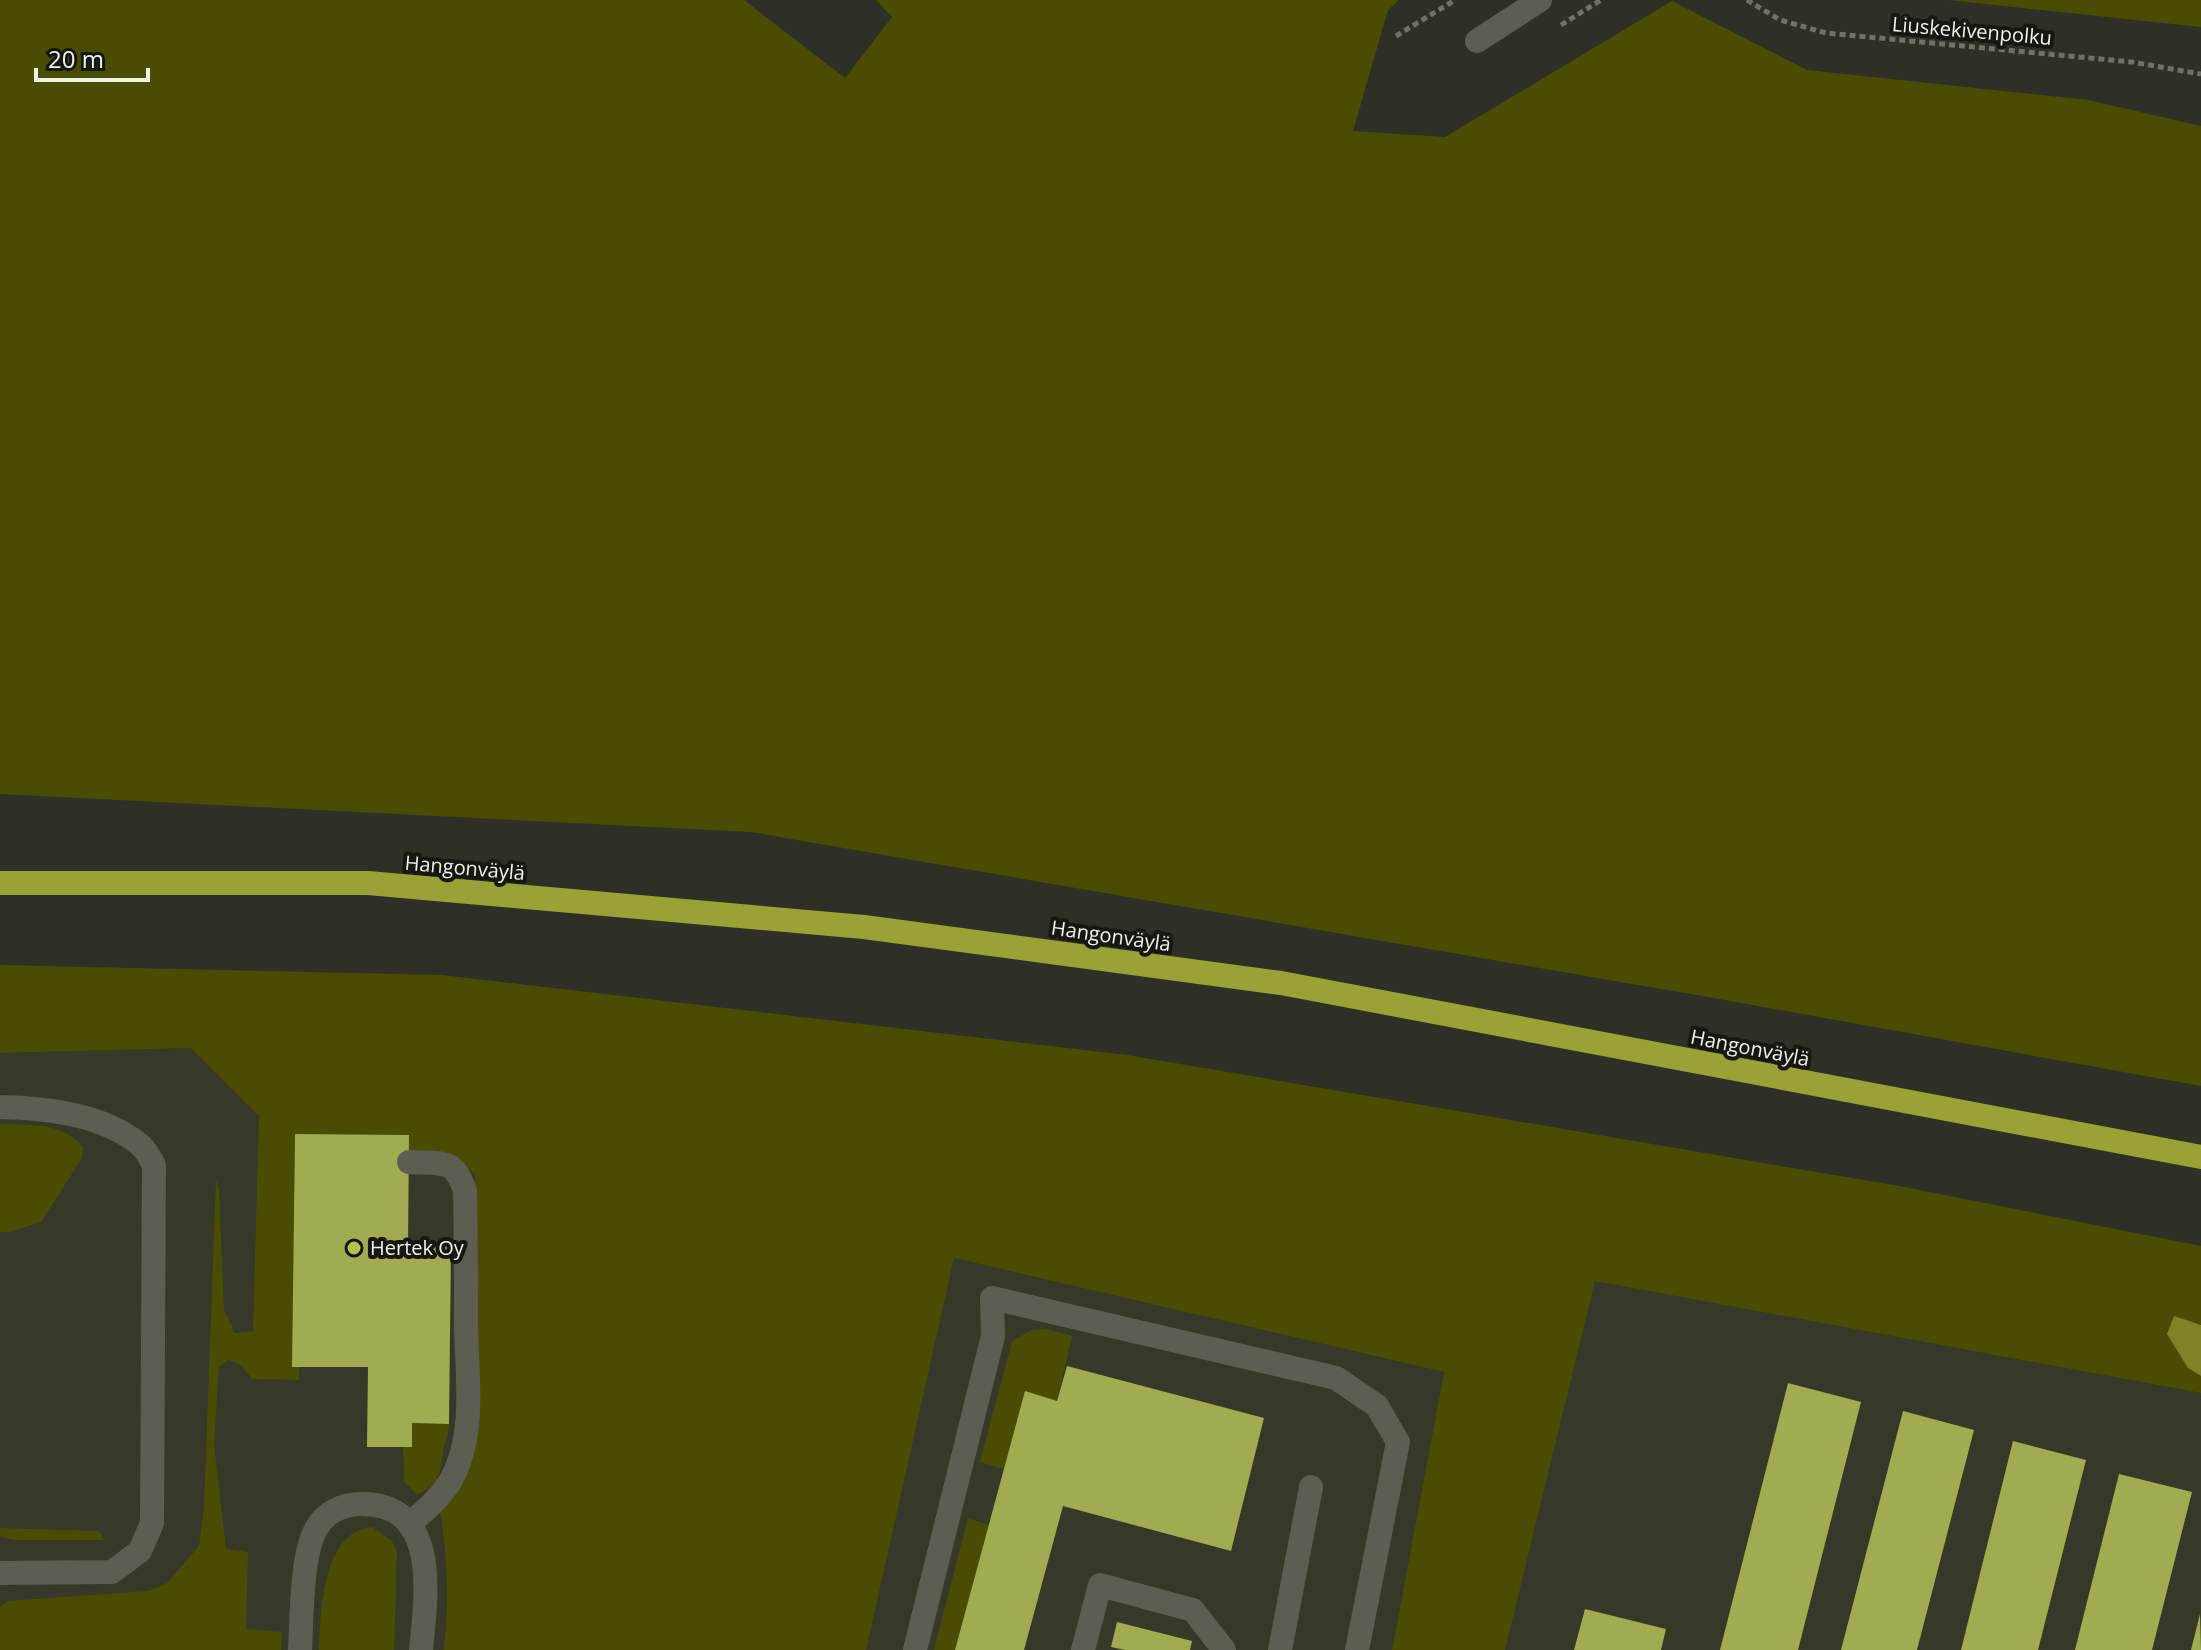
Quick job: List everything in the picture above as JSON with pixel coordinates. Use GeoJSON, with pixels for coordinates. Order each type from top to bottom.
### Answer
{"type":"FeatureCollection","features":[{"type":"Feature","properties":{"kind":"highway","name":"Hangonväylä"},"geometry":{"type":"LineString","coordinates":[[0,883],[368,883],[864,927],[1281,983],[2201,1157]]}},
{"type":"Feature","properties":{"kind":"street"},"geometry":{"type":"LineString","coordinates":[[1477,41],[1540,0]]}},
{"type":"Feature","properties":{"kind":"street"},"geometry":{"type":"LineString","coordinates":[[0,1107],[44,1108],[108,1126],[141,1145],[154,1165],[152,1523],[140,1551],[112,1572],[0,1573]]}},
{"type":"Feature","properties":{"kind":"street"},"geometry":{"type":"LineString","coordinates":[[409,1162],[445,1164],[459,1172],[465,1191],[467,1387],[466,1432],[460,1459],[438,1499],[409,1524]]}},
{"type":"Feature","properties":{"kind":"street"},"geometry":{"type":"LineString","coordinates":[[915,1650],[993,1336],[992,1298],[1336,1378],[1377,1406],[1398,1442],[1357,1650]]}},
{"type":"Feature","properties":{"kind":"street"},"geometry":{"type":"LineString","coordinates":[[1280,1650],[1311,1487]]}},
{"type":"Feature","properties":{"kind":"street"},"geometry":{"type":"LineString","coordinates":[[300,1650],[307,1558],[315,1530],[327,1515],[345,1505],[365,1504],[380,1506],[401,1516],[415,1531],[425,1555],[426,1590],[421,1650]]}},
{"type":"Feature","properties":{"kind":"street"},"geometry":{"type":"LineString","coordinates":[[1083,1650],[1100,1585],[1193,1610],[1224,1650]]}},
{"type":"Feature","properties":{"kind":"path"},"geometry":{"type":"LineString","coordinates":[[1396,36],[1455,0]]}},
{"type":"Feature","properties":{"kind":"path","name":"Liuskekivenpolku"},"geometry":{"type":"LineString","coordinates":[[1747,0],[1780,20],[1826,33],[2132,62],[2201,74]]}},
{"type":"Feature","properties":{"kind":"shaded area"},"geometry":{"type":"Polygon","coordinates":[[[0,0],[744,0],[845,78],[892,17],[876,0],[1399,0],[1388,10],[1353,131],[1445,137],[1672,1],[1807,70],[2088,100],[2201,126],[2201,1086],[1725,1000],[751,832],[0,794],[0,0]]]}},
{"type":"Feature","properties":{"kind":"shaded area"},"geometry":{"type":"Polygon","coordinates":[[[1948,0],[2201,0],[2201,27],[1948,0]]]}},
{"type":"Feature","properties":{"kind":"shaded area"},"geometry":{"type":"Polygon","coordinates":[[[0,965],[442,975],[1127,1055],[1899,1186],[2201,1246],[2201,1325],[2174,1317],[2188,1368],[2201,1376],[2201,1393],[1595,1281],[1505,1650],[1392,1650],[1444,1372],[954,1258],[866,1650],[444,1650],[447,1581],[440,1512],[451,1496],[476,1217],[475,1174],[464,1165],[409,1155],[409,1135],[295,1134],[292,1366],[299,1366],[299,1380],[252,1379],[242,1366],[228,1360],[219,1367],[214,1445],[226,1549],[248,1552],[246,1629],[282,1632],[281,1650],[0,1650],[0,1607],[8,1601],[148,1591],[167,1583],[199,1546],[204,1508],[216,1179],[224,1310],[235,1333],[253,1331],[259,1116],[191,1048],[0,1053],[0,965]]]}},
{"type":"Feature","properties":{"kind":"shaded area"},"geometry":{"type":"Polygon","coordinates":[[[191,1048],[259,1116],[509,1118],[463,1650],[0,1650],[0,1053],[191,1048]]]}},
{"type":"Feature","properties":{"kind":"shaded area"},"geometry":{"type":"Polygon","coordinates":[[[0,1124],[56,1129],[83,1147],[82,1158],[41,1222],[10,1232],[0,1232],[0,1124]]]}},
{"type":"Feature","properties":{"kind":"shaded area"},"geometry":{"type":"Polygon","coordinates":[[[954,1258],[1444,1372],[1392,1650],[861,1650],[954,1258]]]}},
{"type":"Feature","properties":{"kind":"shaded area"},"geometry":{"type":"Polygon","coordinates":[[[1585,1279],[2201,1393],[2201,1650],[1478,1650],[1585,1279]]]}},
{"type":"Feature","properties":{"kind":"shaded area"},"geometry":{"type":"Polygon","coordinates":[[[2174,1316],[2201,1325],[2201,1376],[2188,1368],[2167,1334],[2174,1316]]]}},
{"type":"Feature","properties":{"kind":"shaded area"},"geometry":{"type":"Polygon","coordinates":[[[1047,1329],[1072,1336],[1057,1401],[1025,1392],[1004,1469],[980,1462],[1012,1341],[1032,1330],[1047,1329]]]}},
{"type":"Feature","properties":{"kind":"shaded area"},"geometry":{"type":"Polygon","coordinates":[[[412,1423],[449,1424],[438,1477],[430,1487],[417,1494],[404,1482],[403,1447],[412,1447],[412,1423]]]}},
{"type":"Feature","properties":{"kind":"shaded area"},"geometry":{"type":"Polygon","coordinates":[[[968,1518],[989,1525],[955,1650],[934,1650],[968,1518]]]}},
{"type":"Feature","properties":{"kind":"shaded area"},"geometry":{"type":"Polygon","coordinates":[[[372,1527],[392,1541],[397,1553],[394,1650],[319,1650],[323,1595],[334,1558],[343,1543],[355,1532],[372,1527]]]}},
{"type":"Feature","properties":{"kind":"shaded area"},"geometry":{"type":"Polygon","coordinates":[[[0,1528],[99,1531],[105,1540],[17,1540],[0,1537],[0,1528]]]}},
{"type":"Feature","properties":{"kind":"building"},"geometry":{"type":"Polygon","coordinates":[[[295,1134],[409,1135],[408,1246],[451,1246],[449,1424],[412,1423],[412,1447],[367,1447],[368,1367],[292,1367],[295,1134]]]}},
{"type":"Feature","properties":{"kind":"building"},"geometry":{"type":"Polygon","coordinates":[[[1067,1366],[1264,1418],[1231,1551],[1063,1506],[1024,1650],[955,1650],[1025,1391],[1057,1401],[1067,1366]]]}},
{"type":"Feature","properties":{"kind":"building"},"geometry":{"type":"Polygon","coordinates":[[[1788,1383],[1861,1402],[1798,1650],[1720,1650],[1788,1383]]]}},
{"type":"Feature","properties":{"kind":"building"},"geometry":{"type":"Polygon","coordinates":[[[1903,1411],[1974,1430],[1917,1650],[1841,1650],[1903,1411]]]}},
{"type":"Feature","properties":{"kind":"building"},"geometry":{"type":"Polygon","coordinates":[[[2013,1441],[2086,1460],[2038,1650],[1961,1650],[2013,1441]]]}},
{"type":"Feature","properties":{"kind":"building"},"geometry":{"type":"Polygon","coordinates":[[[2119,1474],[2192,1492],[2152,1650],[2075,1650],[2119,1474]]]}},
{"type":"Feature","properties":{"kind":"building"},"geometry":{"type":"Polygon","coordinates":[[[1585,1609],[1666,1629],[1661,1650],[1574,1650],[1585,1609]]]}},
{"type":"Feature","properties":{"kind":"building"},"geometry":{"type":"Polygon","coordinates":[[[2200,1614],[2201,1650],[2191,1650],[2200,1614]]]}},
{"type":"Feature","properties":{"kind":"building"},"geometry":{"type":"Polygon","coordinates":[[[1117,1622],[1192,1641],[1190,1650],[1125,1650],[1111,1647],[1117,1622]]]}},
{"type":"Feature","properties":{"kind":"place","name":"Hertek Oy"},"geometry":{"type":"Point","coordinates":[354,1248]}}]}
